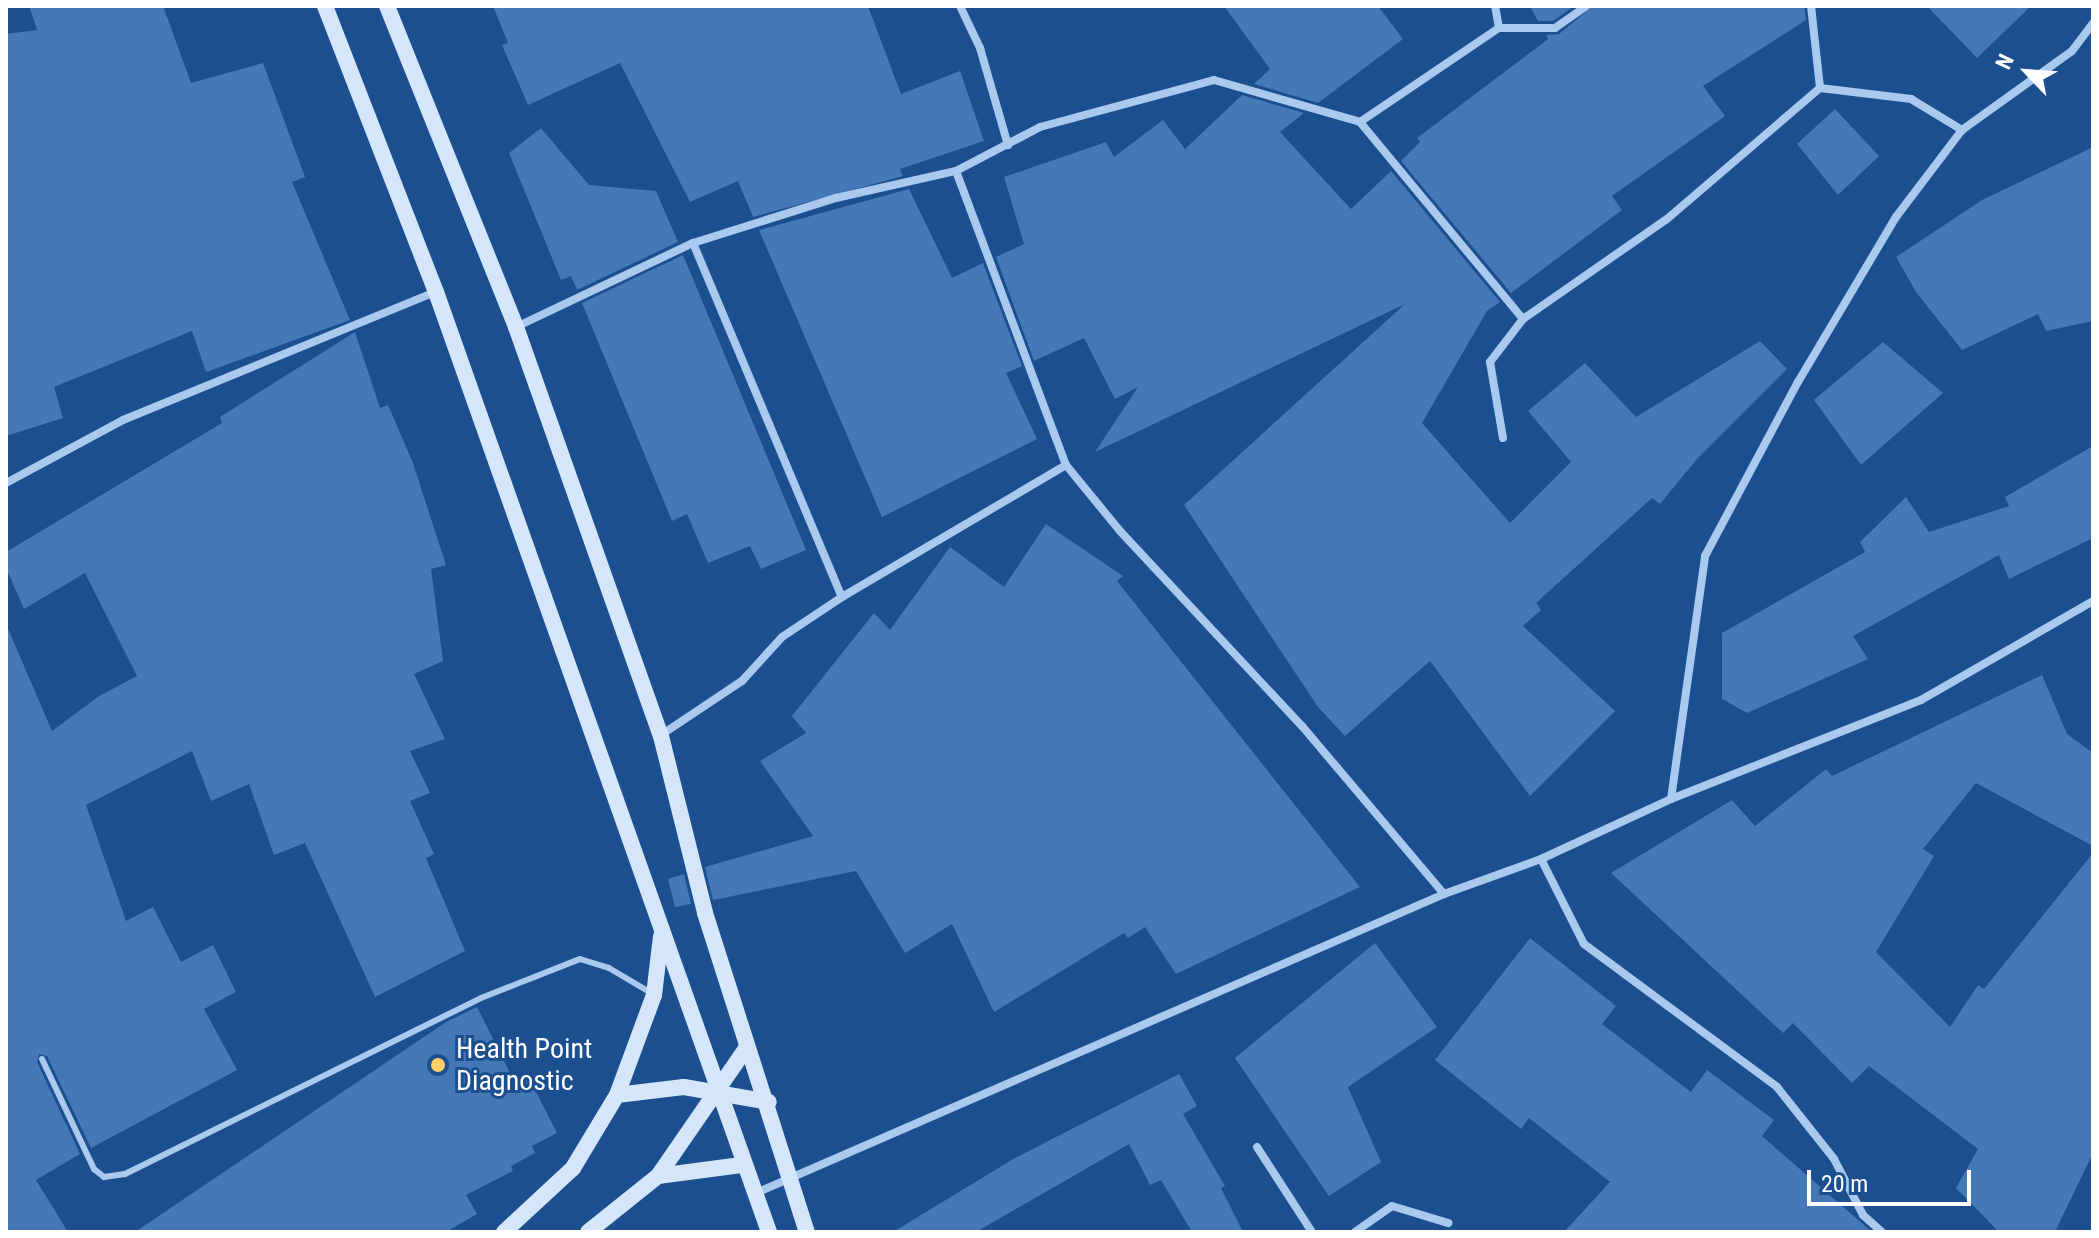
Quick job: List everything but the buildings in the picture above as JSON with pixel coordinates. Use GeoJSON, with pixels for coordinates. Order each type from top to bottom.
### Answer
{"type":"FeatureCollection","features":[{"type":"Feature","properties":{"kind":"main road"},"geometry":{"type":"LineString","coordinates":[[325,6],[436,292],[662,930],[741,1165],[756,1193],[769,1232]]}},
{"type":"Feature","properties":{"kind":"main road"},"geometry":{"type":"LineString","coordinates":[[387,6],[516,327],[661,736],[676,810],[747,1047],[769,1102],[788,1176],[807,1232]]}},
{"type":"Feature","properties":{"kind":"main road"},"geometry":{"type":"LineString","coordinates":[[504,1232],[573,1168],[617,1095],[654,995],[662,930]]}},
{"type":"Feature","properties":{"kind":"main road"},"geometry":{"type":"LineString","coordinates":[[588,1232],[658,1176],[747,1047]]}},
{"type":"Feature","properties":{"kind":"main road"},"geometry":{"type":"LineString","coordinates":[[617,1095],[684,1087],[769,1102]]}},
{"type":"Feature","properties":{"kind":"main road"},"geometry":{"type":"LineString","coordinates":[[658,1176],[741,1165]]}},
{"type":"Feature","properties":{"kind":"street"},"geometry":{"type":"LineString","coordinates":[[960,6],[980,48],[1008,145]]}},
{"type":"Feature","properties":{"kind":"street"},"geometry":{"type":"LineString","coordinates":[[1495,6],[1499,28]]}},
{"type":"Feature","properties":{"kind":"street"},"geometry":{"type":"LineString","coordinates":[[1360,122],[1499,28],[1555,28],[1586,6]]}},
{"type":"Feature","properties":{"kind":"street"},"geometry":{"type":"LineString","coordinates":[[1811,6],[1820,88]]}},
{"type":"Feature","properties":{"kind":"street"},"geometry":{"type":"LineString","coordinates":[[1671,799],[1705,556],[1798,382],[1896,217],[1962,130],[2072,51],[2093,23]]}},
{"type":"Feature","properties":{"kind":"street"},"geometry":{"type":"LineString","coordinates":[[516,327],[693,243],[836,198],[956,171],[1040,127],[1214,80],[1360,122],[1523,319]]}},
{"type":"Feature","properties":{"kind":"street"},"geometry":{"type":"LineString","coordinates":[[1503,438],[1490,362],[1523,319],[1667,219],[1820,88],[1911,99],[1962,130]]}},
{"type":"Feature","properties":{"kind":"street"},"geometry":{"type":"LineString","coordinates":[[956,171],[1066,465],[1120,531],[1302,726],[1444,894]]}},
{"type":"Feature","properties":{"kind":"street"},"geometry":{"type":"LineString","coordinates":[[693,243],[842,597]]}},
{"type":"Feature","properties":{"kind":"street"},"geometry":{"type":"LineString","coordinates":[[6,483],[123,420],[436,292]]}},
{"type":"Feature","properties":{"kind":"street"},"geometry":{"type":"LineString","coordinates":[[661,736],[742,681],[782,637],[842,597],[1066,465]]}},
{"type":"Feature","properties":{"kind":"street"},"geometry":{"type":"LineString","coordinates":[[756,1193],[788,1176],[1444,894],[1541,859],[1671,799],[1921,700],[2093,601]]}},
{"type":"Feature","properties":{"kind":"street"},"geometry":{"type":"LineString","coordinates":[[1541,859],[1584,944],[1777,1087],[1834,1159],[1863,1215],[1882,1232]]}},
{"type":"Feature","properties":{"kind":"street"},"geometry":{"type":"LineString","coordinates":[[1257,1147],[1312,1232]]}},
{"type":"Feature","properties":{"kind":"street"},"geometry":{"type":"LineString","coordinates":[[1355,1232],[1392,1206],[1448,1223]]}},
{"type":"Feature","properties":{"kind":"lane"},"geometry":{"type":"LineString","coordinates":[[42,1059],[94,1169],[104,1177],[139,1168],[481,998],[580,959],[609,968],[654,995]]}},
{"type":"Feature","properties":{"kind":"place","name":"Health Point Diagnostic"},"geometry":{"type":"Point","coordinates":[438,1065]}}]}
